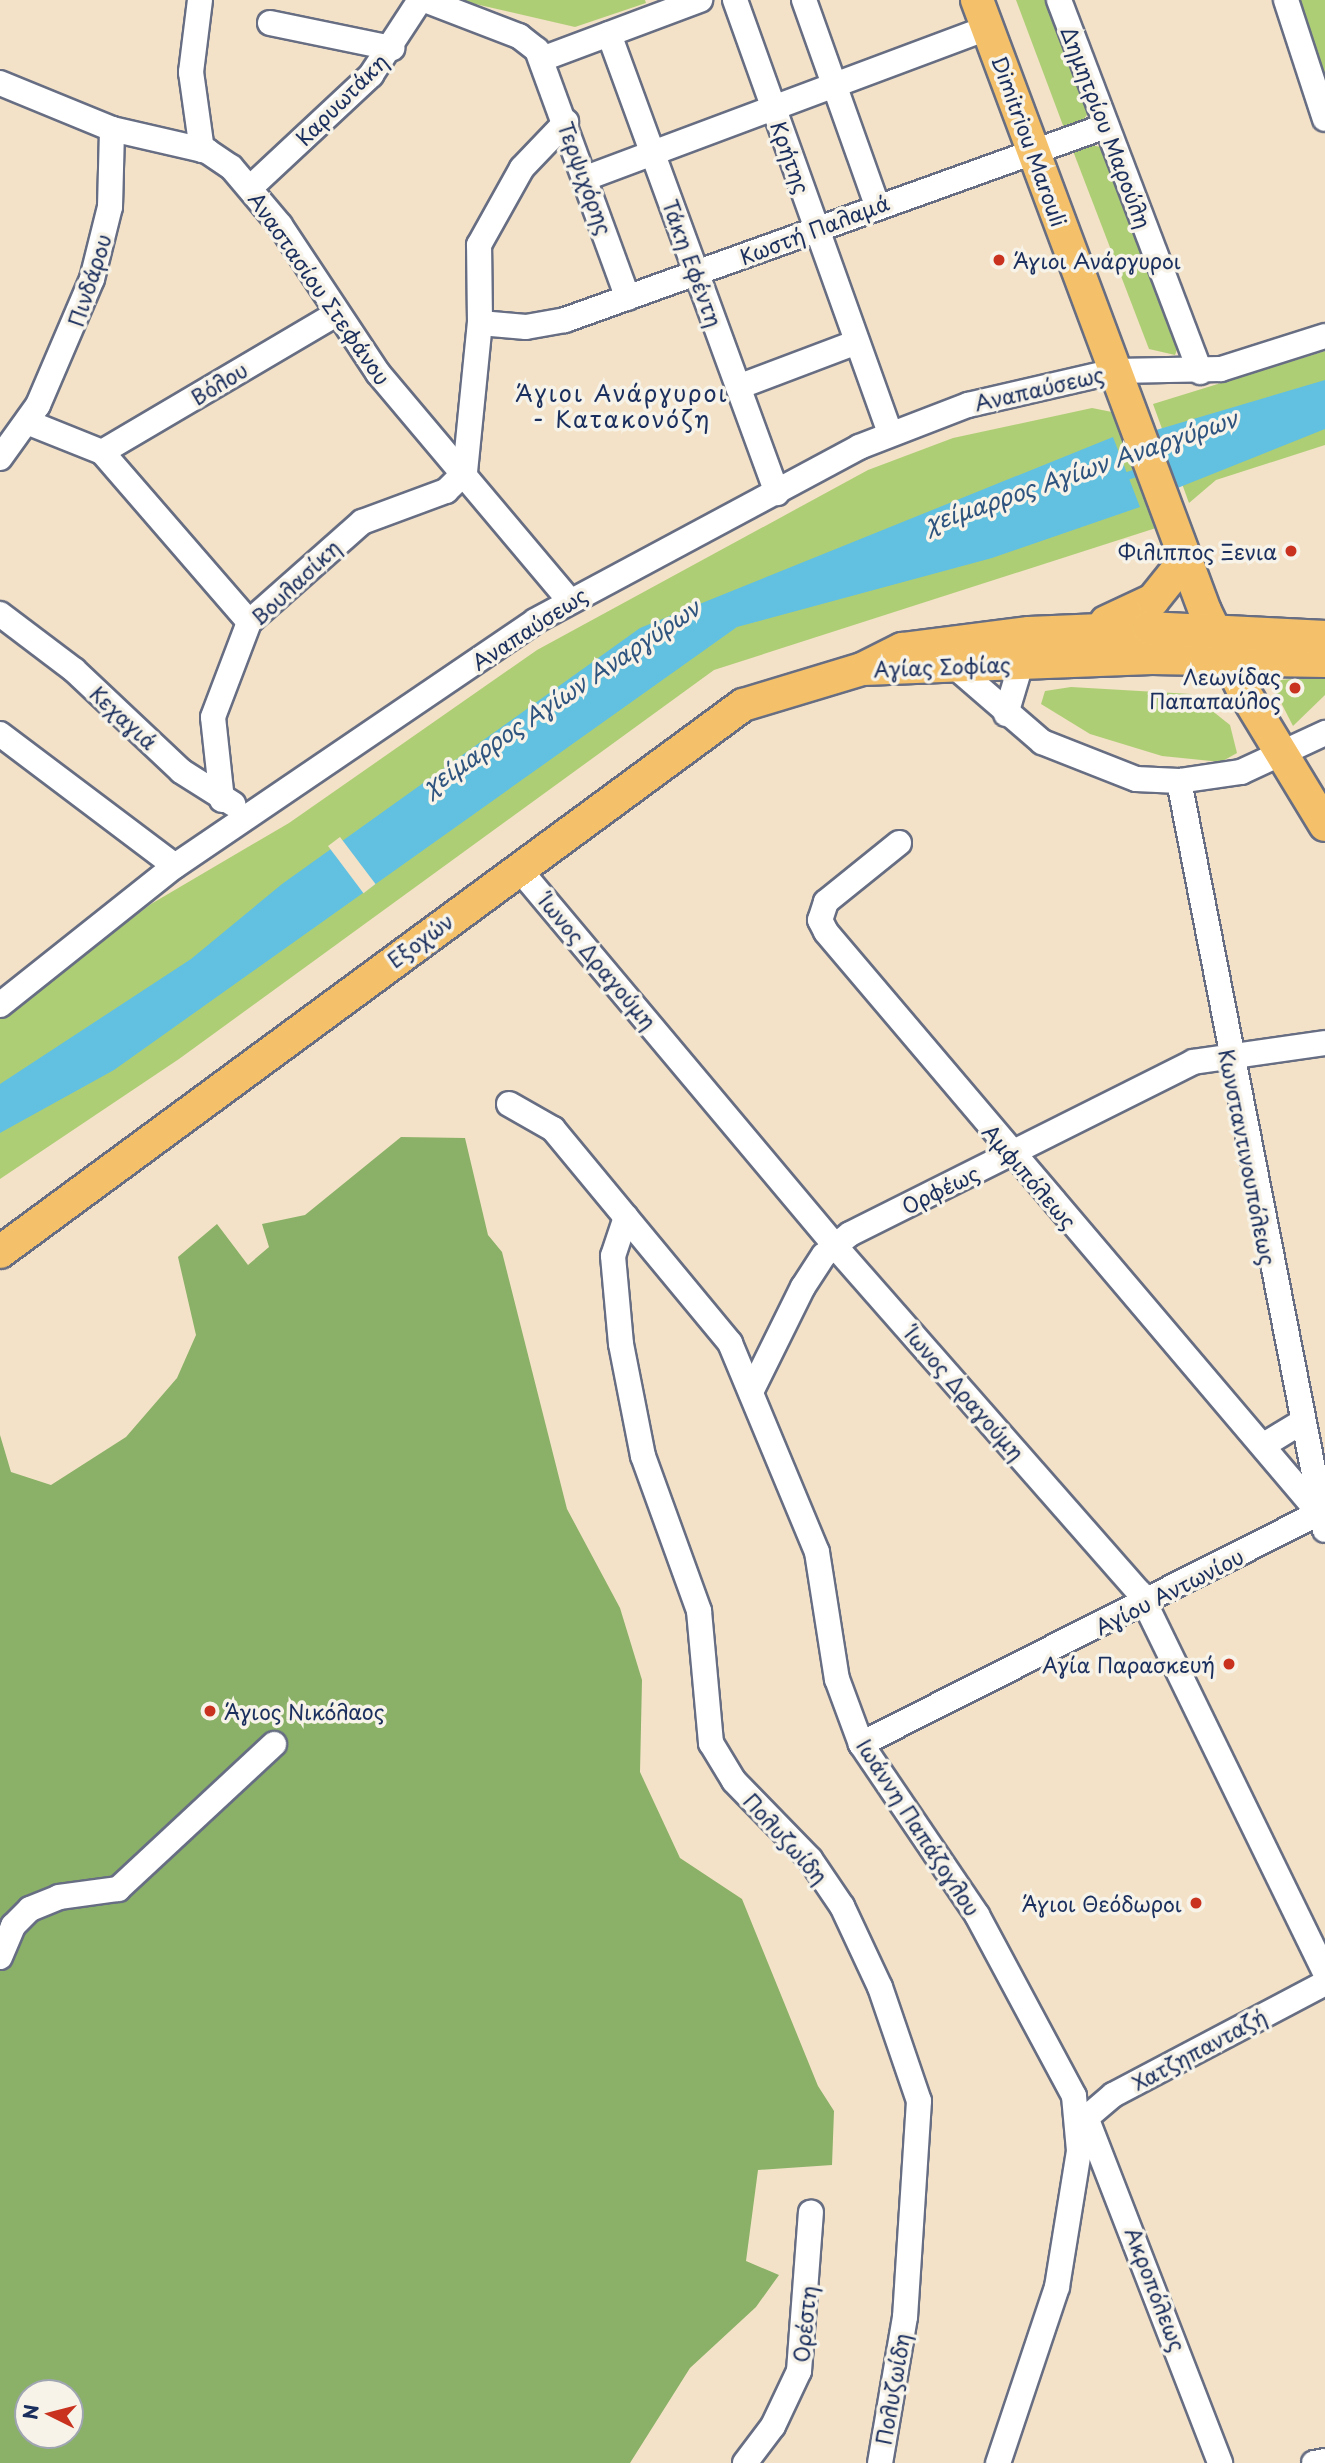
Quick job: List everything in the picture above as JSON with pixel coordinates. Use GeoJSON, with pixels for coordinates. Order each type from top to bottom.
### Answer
{"type":"FeatureCollection","features":[{"type":"Feature","properties":{"kind":"main road","name":"Dimitriou Marouli"},"geometry":{"type":"LineString","coordinates":[[983,14],[1185,560]]}},
{"type":"Feature","properties":{"kind":"main road"},"geometry":{"type":"LineString","coordinates":[[1085,629],[1153,600],[1185,560],[1227,660],[1281,758],[1325,825]]}},
{"type":"Feature","properties":{"kind":"main road","name":"Αγίας Σοφίας"},"geometry":{"type":"LineString","coordinates":[[862,669],[913,647],[1085,629],[1213,629],[1325,637]]}},
{"type":"Feature","properties":{"kind":"main road","name":"Αγίας Σοφίας"},"geometry":{"type":"LineString","coordinates":[[862,669],[1021,663],[1227,660],[1325,662]]}},
{"type":"Feature","properties":{"kind":"main road","name":"Εξοχών"},"geometry":{"type":"LineString","coordinates":[[0,1252],[734,710],[862,669]]}},
{"type":"Feature","properties":{"kind":"street"},"geometry":{"type":"LineString","coordinates":[[200,0],[191,72],[202,150]]}},
{"type":"Feature","properties":{"kind":"street"},"geometry":{"type":"LineString","coordinates":[[422,0],[519,36],[542,59],[609,34],[667,6],[700,0]]}},
{"type":"Feature","properties":{"kind":"street","name":"Καρυωτάκη"},"geometry":{"type":"LineString","coordinates":[[250,188],[392,48],[422,0]]}},
{"type":"Feature","properties":{"kind":"street","name":"Κρήτης"},"geometry":{"type":"LineString","coordinates":[[735,0],[890,432]]}},
{"type":"Feature","properties":{"kind":"street"},"geometry":{"type":"LineString","coordinates":[[804,0],[877,205]]}},
{"type":"Feature","properties":{"kind":"street","name":"Δημητρίου Μαρούλη"},"geometry":{"type":"LineString","coordinates":[[1059,0],[1200,372]]}},
{"type":"Feature","properties":{"kind":"street"},"geometry":{"type":"LineString","coordinates":[[1286,0],[1325,119]]}},
{"type":"Feature","properties":{"kind":"street"},"geometry":{"type":"LineString","coordinates":[[586,178],[834,86],[983,14]]}},
{"type":"Feature","properties":{"kind":"street"},"geometry":{"type":"LineString","coordinates":[[270,23],[392,48]]}},
{"type":"Feature","properties":{"kind":"street","name":"Τάκη Εφέντη"},"geometry":{"type":"LineString","coordinates":[[609,34],[777,493]]}},
{"type":"Feature","properties":{"kind":"street","name":"Τερψιχόρης"},"geometry":{"type":"LineString","coordinates":[[542,59],[628,298]]}},
{"type":"Feature","properties":{"kind":"street","name":"Αναστασίου Στεφάνου"},"geometry":{"type":"LineString","coordinates":[[0,83],[112,129],[202,150],[250,188],[337,314],[463,475],[569,600]]}},
{"type":"Feature","properties":{"kind":"street"},"geometry":{"type":"LineString","coordinates":[[463,475],[480,323],[475,269],[481,237],[533,154],[566,122]]}},
{"type":"Feature","properties":{"kind":"street","name":"Κωστή Παλαμά"},"geometry":{"type":"LineString","coordinates":[[480,323],[520,327],[555,323],[877,205],[1107,126]]}},
{"type":"Feature","properties":{"kind":"street","name":"Πινδάρου"},"geometry":{"type":"LineString","coordinates":[[0,458],[27,422],[65,348],[99,258],[112,184],[112,129]]}},
{"type":"Feature","properties":{"kind":"street","name":"Βόλου"},"geometry":{"type":"LineString","coordinates":[[102,452],[337,314]]}},
{"type":"Feature","properties":{"kind":"street","name":"Αναπαύσεως"},"geometry":{"type":"LineString","coordinates":[[0,1005],[176,866],[569,600],[890,432],[968,405],[1115,371],[1200,372],[1325,336]]}},
{"type":"Feature","properties":{"kind":"street"},"geometry":{"type":"LineString","coordinates":[[738,387],[858,342]]}},
{"type":"Feature","properties":{"kind":"street"},"geometry":{"type":"LineString","coordinates":[[27,422],[102,452],[249,622]]}},
{"type":"Feature","properties":{"kind":"street","name":"Βουλασίκη"},"geometry":{"type":"LineString","coordinates":[[222,800],[213,717],[249,622],[362,522],[441,493],[463,475]]}},
{"type":"Feature","properties":{"kind":"street","name":"Κεχαγιά"},"geometry":{"type":"LineString","coordinates":[[0,614],[222,800],[253,813]]}},
{"type":"Feature","properties":{"kind":"street"},"geometry":{"type":"LineString","coordinates":[[913,647],[959,667],[1006,714],[1074,758],[1129,777],[1179,781],[1281,758],[1325,733]]}},
{"type":"Feature","properties":{"kind":"street"},"geometry":{"type":"LineString","coordinates":[[1006,714],[1021,663]]}},
{"type":"Feature","properties":{"kind":"street"},"geometry":{"type":"LineString","coordinates":[[0,734],[176,866]]}},
{"type":"Feature","properties":{"kind":"street","name":"Κωνσταντινουπόλεως"},"geometry":{"type":"LineString","coordinates":[[1179,781],[1228,1053],[1300,1423],[1323,1518]]}},
{"type":"Feature","properties":{"kind":"street","name":"Αμφιπόλεως"},"geometry":{"type":"LineString","coordinates":[[900,843],[826,902],[822,926],[1011,1153],[1264,1445],[1323,1518]]}},
{"type":"Feature","properties":{"kind":"street","name":"Ίωνος Δραγούμη"},"geometry":{"type":"LineString","coordinates":[[519,869],[834,1245],[1147,1603],[1325,1973]]}},
{"type":"Feature","properties":{"kind":"street","name":"Ορφέως"},"geometry":{"type":"LineString","coordinates":[[751,1392],[783,1320],[834,1245],[1161,1076],[1228,1053],[1325,1043]]}},
{"type":"Feature","properties":{"kind":"street","name":"Ιωάννη Παπάζογλου"},"geometry":{"type":"LineString","coordinates":[[509,1104],[553,1129],[720,1326],[751,1392],[817,1552],[837,1679],[861,1744],[977,1915],[1069,2084],[1083,2121],[1051,2311],[998,2463]]}},
{"type":"Feature","properties":{"kind":"street","name":"Πολυζωίδη"},"geometry":{"type":"LineString","coordinates":[[626,1217],[613,1256],[621,1344],[643,1456],[699,1611],[712,1743],[734,1781],[810,1858],[842,1906],[880,1987],[919,2101],[905,2317],[880,2463]]}},
{"type":"Feature","properties":{"kind":"street"},"geometry":{"type":"LineString","coordinates":[[1264,1445],[1300,1423]]}},
{"type":"Feature","properties":{"kind":"street","name":"Αγίου Αντωνίου"},"geometry":{"type":"LineString","coordinates":[[861,1744],[1323,1518]]}},
{"type":"Feature","properties":{"kind":"street"},"geometry":{"type":"LineString","coordinates":[[0,1957],[13,1926],[30,1909],[59,1897],[118,1889],[274,1744]]}},
{"type":"Feature","properties":{"kind":"street","name":"Χατζηπανταζή"},"geometry":{"type":"LineString","coordinates":[[1083,2121],[1113,2095],[1325,1983]]}},
{"type":"Feature","properties":{"kind":"street","name":"Ακροπόλεως"},"geometry":{"type":"LineString","coordinates":[[1083,2121],[1220,2463]]}},
{"type":"Feature","properties":{"kind":"street","name":"Ορέστη"},"geometry":{"type":"LineString","coordinates":[[745,2463],[777,2418],[799,2371],[811,2212]]}},
{"type":"Feature","properties":{"kind":"street"},"geometry":{"type":"LineString","coordinates":[[1314,2463],[1325,2461]]}},
{"type":"Feature","properties":{"kind":"green space"},"geometry":{"type":"Polygon","coordinates":[[[458,0],[645,0],[646,3],[575,27],[458,0]]]}},
{"type":"Feature","properties":{"kind":"green space"},"geometry":{"type":"Polygon","coordinates":[[[1016,0],[1046,0],[1089,112],[1081,123],[1064,128],[1016,0]]]}},
{"type":"Feature","properties":{"kind":"green space"},"geometry":{"type":"Polygon","coordinates":[[[1296,0],[1325,0],[1325,93],[1296,0]]]}},
{"type":"Feature","properties":{"kind":"green space"},"geometry":{"type":"Polygon","coordinates":[[[1089,145],[1102,147],[1178,347],[1175,355],[1149,349],[1073,151],[1089,145]]]}},
{"type":"Feature","properties":{"kind":"green space"},"geometry":{"type":"Polygon","coordinates":[[[1325,351],[1325,445],[1216,480],[1189,503],[1153,404],[1325,351]]]}},
{"type":"Feature","properties":{"kind":"green space"},"geometry":{"type":"Polygon","coordinates":[[[1092,408],[1112,412],[1156,528],[714,670],[179,1059],[0,1179],[0,1018],[151,904],[289,823],[537,650],[868,470],[953,438],[1092,408]]]}},
{"type":"Feature","properties":{"kind":"green space"},"geometry":{"type":"Polygon","coordinates":[[[1325,676],[1325,695],[1293,726],[1270,681],[1325,676]]]}},
{"type":"Feature","properties":{"kind":"green space"},"geometry":{"type":"Polygon","coordinates":[[[1071,687],[1191,694],[1230,725],[1237,753],[1221,762],[1162,756],[1090,734],[1041,704],[1045,691],[1071,687]]]}},
{"type":"Feature","properties":{"kind":"green space"},"geometry":{"type":"Polygon","coordinates":[[[401,1137],[465,1138],[488,1235],[502,1252],[567,1509],[620,1608],[642,1680],[640,1772],[680,1858],[742,1899],[818,2086],[834,2111],[832,2165],[758,2170],[746,2261],[779,2275],[756,2307],[690,2368],[630,2463],[0,2463],[0,1435],[11,1472],[51,1485],[126,1437],[177,1378],[196,1335],[178,1257],[217,1224],[248,1265],[269,1247],[262,1224],[305,1215],[401,1137]]]}},
{"type":"Feature","properties":{"kind":"water"},"geometry":{"type":"Polygon","coordinates":[[[1325,380],[1325,429],[1175,489],[1156,430],[1325,380]]]}},
{"type":"Feature","properties":{"kind":"water"},"geometry":{"type":"Polygon","coordinates":[[[1113,437],[1140,507],[992,558],[737,627],[114,1070],[0,1133],[0,1084],[191,959],[282,884],[640,628],[1113,437]]]}},
{"type":"Feature","properties":{"kind":"pier"},"geometry":{"type":"Polygon","coordinates":[[[340,837],[376,884],[364,893],[328,846],[340,837]]]}},
{"type":"Feature","properties":{"kind":"waterway","name":"χείμαρρος Αγίων Αναργύρων"},"geometry":{"type":"LineString","coordinates":[[1118,479],[1146,470]]}},
{"type":"Feature","properties":{"kind":"place","name":"Άγιοι Ανάργυροι"},"geometry":{"type":"Point","coordinates":[999,260]}},
{"type":"Feature","properties":{"kind":"place","name":"Φιλιππος Ξενια"},"geometry":{"type":"Point","coordinates":[1291,551]}},
{"type":"Feature","properties":{"kind":"place","name":"Λεωνίδας Παπαπαύλος"},"geometry":{"type":"Point","coordinates":[1295,688]}},
{"type":"Feature","properties":{"kind":"place","name":"Αγία Παρασκευή"},"geometry":{"type":"Point","coordinates":[1229,1664]}},
{"type":"Feature","properties":{"kind":"place","name":"Άγιος Νικόλαος"},"geometry":{"type":"Point","coordinates":[210,1711]}},
{"type":"Feature","properties":{"kind":"place","name":"Άγιοι Θεόδωροι"},"geometry":{"type":"Point","coordinates":[1196,1903]}},
{"type":"Feature","properties":{"kind":"district","name":"Άγιοι Ανάργυροι - Κατακονόζη"},"geometry":{"type":"Point","coordinates":[622,406]}}]}
